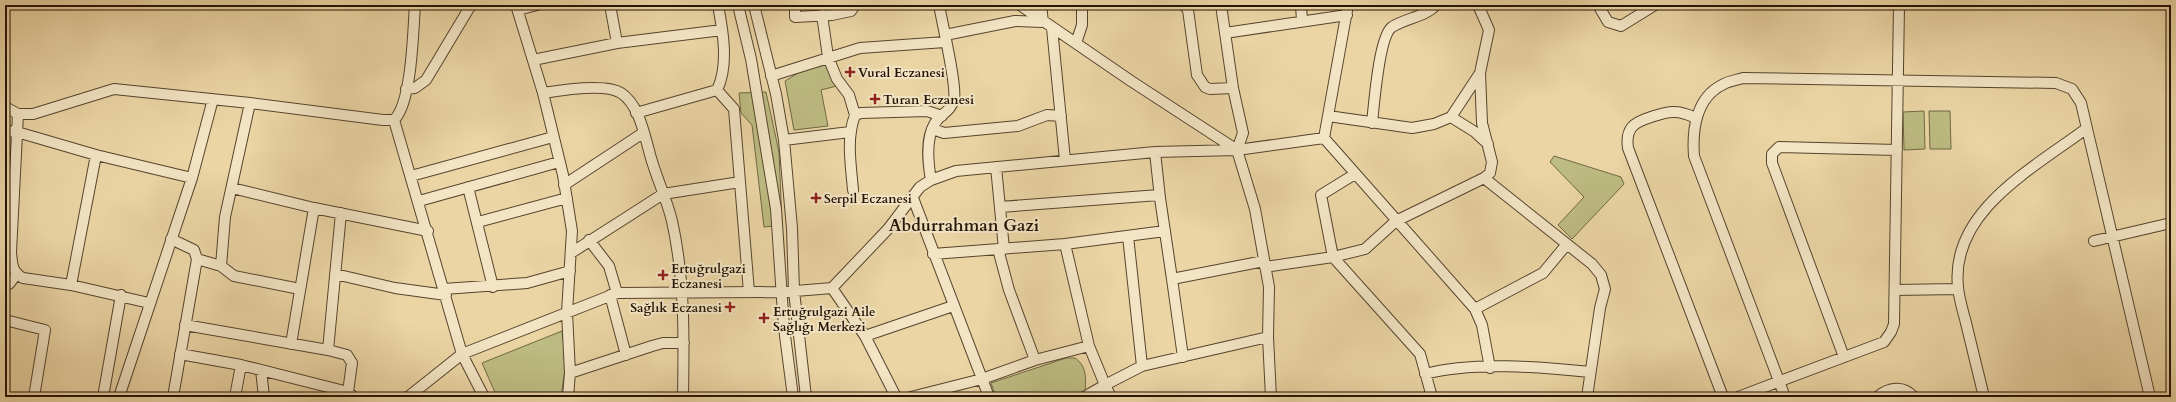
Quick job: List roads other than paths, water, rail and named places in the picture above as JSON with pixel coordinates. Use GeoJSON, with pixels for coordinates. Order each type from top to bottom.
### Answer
{"type":"FeatureCollection","features":[{"type":"Feature","properties":{"kind":"street"},"geometry":{"type":"LineString","coordinates":[[394,120],[401,110],[409,76],[415,5]]}},
{"type":"Feature","properties":{"kind":"street"},"geometry":{"type":"LineString","coordinates":[[406,89],[415,88],[426,80],[471,5]]}},
{"type":"Feature","properties":{"kind":"street"},"geometry":{"type":"LineString","coordinates":[[537,5],[517,7],[543,93],[567,198],[572,231],[567,312],[570,373],[568,397]]}},
{"type":"Feature","properties":{"kind":"street"},"geometry":{"type":"LineString","coordinates":[[610,5],[617,43]]}},
{"type":"Feature","properties":{"kind":"street"},"geometry":{"type":"LineString","coordinates":[[636,113],[717,90],[722,81],[723,45],[718,5]]}},
{"type":"Feature","properties":{"kind":"street"},"geometry":{"type":"LineString","coordinates":[[738,5],[751,59],[776,209],[783,292],[784,328],[793,397]]}},
{"type":"Feature","properties":{"kind":"street"},"geometry":{"type":"LineString","coordinates":[[754,5],[784,140],[792,228],[794,291],[806,397]]}},
{"type":"Feature","properties":{"kind":"street"},"geometry":{"type":"LineString","coordinates":[[795,5],[795,17],[851,11],[855,5]]}},
{"type":"Feature","properties":{"kind":"street"},"geometry":{"type":"LineString","coordinates":[[931,180],[928,154],[933,129],[935,123],[950,108],[954,94],[939,5]]}},
{"type":"Feature","properties":{"kind":"street"},"geometry":{"type":"LineString","coordinates":[[1020,5],[1043,22],[1236,150],[1255,209],[1265,264],[1268,287],[1268,337],[1271,397]]}},
{"type":"Feature","properties":{"kind":"street"},"geometry":{"type":"LineString","coordinates":[[1041,5],[1043,22]]}},
{"type":"Feature","properties":{"kind":"street"},"geometry":{"type":"LineString","coordinates":[[1076,43],[1082,25],[1082,5]]}},
{"type":"Feature","properties":{"kind":"street"},"geometry":{"type":"LineString","coordinates":[[1184,5],[1188,10],[1195,68],[1200,81],[1210,89],[1234,88]]}},
{"type":"Feature","properties":{"kind":"street"},"geometry":{"type":"LineString","coordinates":[[1220,5],[1243,133],[1236,150]]}},
{"type":"Feature","properties":{"kind":"street"},"geometry":{"type":"LineString","coordinates":[[1301,5],[1302,22]]}},
{"type":"Feature","properties":{"kind":"street"},"geometry":{"type":"LineString","coordinates":[[1372,123],[1383,41],[1390,28],[1430,11],[1436,5]]}},
{"type":"Feature","properties":{"kind":"street"},"geometry":{"type":"LineString","coordinates":[[1172,279],[1265,264],[1332,257],[1365,249],[1396,221],[1484,178],[1490,173],[1492,162],[1482,123],[1480,73],[1489,30],[1478,5]]}},
{"type":"Feature","properties":{"kind":"street"},"geometry":{"type":"LineString","coordinates":[[1598,5],[1608,22],[1621,26],[1655,5]]}},
{"type":"Feature","properties":{"kind":"street"},"geometry":{"type":"LineString","coordinates":[[1738,397],[1884,342],[1892,332],[1894,324],[1895,290],[1899,5]]}},
{"type":"Feature","properties":{"kind":"street"},"geometry":{"type":"LineString","coordinates":[[1225,33],[1302,22],[1348,10],[1324,138]]}},
{"type":"Feature","properties":{"kind":"street"},"geometry":{"type":"LineString","coordinates":[[822,15],[828,57],[837,79],[849,95],[855,115],[850,132],[853,190]]}},
{"type":"Feature","properties":{"kind":"street"},"geometry":{"type":"LineString","coordinates":[[771,76],[860,48],[945,38],[1016,21],[1043,22]]}},
{"type":"Feature","properties":{"kind":"street"},"geometry":{"type":"LineString","coordinates":[[1052,28],[1065,160]]}},
{"type":"Feature","properties":{"kind":"street"},"geometry":{"type":"LineString","coordinates":[[533,60],[617,43],[722,30]]}},
{"type":"Feature","properties":{"kind":"street"},"geometry":{"type":"LineString","coordinates":[[1328,116],[1412,128],[1434,124],[1451,117],[1480,73]]}},
{"type":"Feature","properties":{"kind":"street"},"geometry":{"type":"LineString","coordinates":[[1785,397],[1694,156],[1692,136],[1696,118],[1706,97],[1722,85],[1743,78],[2056,83],[2072,89],[2081,103],[2150,397]]}},
{"type":"Feature","properties":{"kind":"street"},"geometry":{"type":"LineString","coordinates":[[543,93],[595,88],[612,89],[624,95],[636,113],[672,219],[677,244],[682,293],[684,342],[683,397]]}},
{"type":"Feature","properties":{"kind":"street"},"geometry":{"type":"LineString","coordinates":[[5,108],[18,114],[33,114],[114,89],[250,103],[383,120],[394,120]]}},
{"type":"Feature","properties":{"kind":"street"},"geometry":{"type":"LineString","coordinates":[[717,90],[734,108],[749,292]]}},
{"type":"Feature","properties":{"kind":"street"},"geometry":{"type":"LineString","coordinates":[[119,397],[149,303],[192,178],[213,99]]}},
{"type":"Feature","properties":{"kind":"street"},"geometry":{"type":"LineString","coordinates":[[221,266],[225,217],[250,103]]}},
{"type":"Feature","properties":{"kind":"street"},"geometry":{"type":"LineString","coordinates":[[855,115],[861,113],[927,111],[942,116]]}},
{"type":"Feature","properties":{"kind":"street"},"geometry":{"type":"LineString","coordinates":[[1696,118],[1684,113],[1665,113],[1636,123],[1632,127],[1627,141],[1723,397]]}},
{"type":"Feature","properties":{"kind":"street"},"geometry":{"type":"LineString","coordinates":[[18,114],[16,183],[8,252],[16,274],[23,278],[71,285],[121,295],[149,303]]}},
{"type":"Feature","properties":{"kind":"street"},"geometry":{"type":"LineString","coordinates":[[933,129],[944,133],[1018,126],[1047,115],[1061,116]]}},
{"type":"Feature","properties":{"kind":"street"},"geometry":{"type":"LineString","coordinates":[[1451,117],[1475,132],[1488,144]]}},
{"type":"Feature","properties":{"kind":"street"},"geometry":{"type":"LineString","coordinates":[[394,120],[428,231],[462,354],[484,397]]}},
{"type":"Feature","properties":{"kind":"street"},"geometry":{"type":"LineString","coordinates":[[1984,397],[1958,289],[1957,268],[1960,250],[1969,230],[1983,211],[2017,180],[2087,128]]}},
{"type":"Feature","properties":{"kind":"street"},"geometry":{"type":"LineString","coordinates":[[5,131],[18,132],[96,155],[192,178]]}},
{"type":"Feature","properties":{"kind":"street"},"geometry":{"type":"LineString","coordinates":[[784,140],[850,132]]}},
{"type":"Feature","properties":{"kind":"street"},"geometry":{"type":"LineString","coordinates":[[564,185],[643,133]]}},
{"type":"Feature","properties":{"kind":"street"},"geometry":{"type":"LineString","coordinates":[[411,176],[553,137]]}},
{"type":"Feature","properties":{"kind":"street"},"geometry":{"type":"LineString","coordinates":[[408,397],[462,354],[613,294],[783,292],[832,288],[888,229],[920,187],[931,180],[956,171],[1155,152],[1236,150],[1324,138]]}},
{"type":"Feature","properties":{"kind":"street"},"geometry":{"type":"LineString","coordinates":[[1324,138],[1354,174],[1475,309],[1482,325],[1490,368]]}},
{"type":"Feature","properties":{"kind":"street"},"geometry":{"type":"LineString","coordinates":[[1844,357],[1772,163],[1772,154],[1779,147],[1897,150]]}},
{"type":"Feature","properties":{"kind":"street"},"geometry":{"type":"LineString","coordinates":[[1155,152],[1159,195],[1183,357]]}},
{"type":"Feature","properties":{"kind":"street"},"geometry":{"type":"LineString","coordinates":[[71,285],[96,155]]}},
{"type":"Feature","properties":{"kind":"street"},"geometry":{"type":"LineString","coordinates":[[419,201],[559,162]]}},
{"type":"Feature","properties":{"kind":"street"},"geometry":{"type":"LineString","coordinates":[[996,167],[1000,207],[1001,249],[1009,290],[1035,360]]}},
{"type":"Feature","properties":{"kind":"street"},"geometry":{"type":"LineString","coordinates":[[1354,174],[1321,195],[1332,257],[1420,354],[1432,397]]}},
{"type":"Feature","properties":{"kind":"street"},"geometry":{"type":"LineString","coordinates":[[1484,178],[1592,264],[1601,275],[1606,289],[1600,308],[1587,397]]}},
{"type":"Feature","properties":{"kind":"street"},"geometry":{"type":"LineString","coordinates":[[571,253],[589,240],[663,194],[740,182]]}},
{"type":"Feature","properties":{"kind":"street"},"geometry":{"type":"LineString","coordinates":[[5,183],[16,183]]}},
{"type":"Feature","properties":{"kind":"street"},"geometry":{"type":"LineString","coordinates":[[468,187],[494,287]]}},
{"type":"Feature","properties":{"kind":"street"},"geometry":{"type":"LineString","coordinates":[[232,188],[314,208],[428,231]]}},
{"type":"Feature","properties":{"kind":"street"},"geometry":{"type":"LineString","coordinates":[[1000,207],[1159,195]]}},
{"type":"Feature","properties":{"kind":"street"},"geometry":{"type":"LineString","coordinates":[[478,222],[567,198]]}},
{"type":"Feature","properties":{"kind":"street"},"geometry":{"type":"LineString","coordinates":[[913,198],[933,254],[989,397]]}},
{"type":"Feature","properties":{"kind":"street"},"geometry":{"type":"LineString","coordinates":[[291,344],[314,208]]}},
{"type":"Feature","properties":{"kind":"street"},"geometry":{"type":"LineString","coordinates":[[328,350],[341,213]]}},
{"type":"Feature","properties":{"kind":"street"},"geometry":{"type":"LineString","coordinates":[[2094,241],[2171,223]]}},
{"type":"Feature","properties":{"kind":"street"},"geometry":{"type":"LineString","coordinates":[[933,254],[1065,244],[1165,231]]}},
{"type":"Feature","properties":{"kind":"street"},"geometry":{"type":"LineString","coordinates":[[1128,236],[1142,366]]}},
{"type":"Feature","properties":{"kind":"street"},"geometry":{"type":"LineString","coordinates":[[171,239],[194,250],[197,259],[173,397]]}},
{"type":"Feature","properties":{"kind":"street"},"geometry":{"type":"LineString","coordinates":[[589,240],[608,266],[626,355]]}},
{"type":"Feature","properties":{"kind":"street"},"geometry":{"type":"LineString","coordinates":[[1065,244],[1089,346],[1111,397]]}},
{"type":"Feature","properties":{"kind":"street"},"geometry":{"type":"LineString","coordinates":[[1475,309],[1543,273],[1567,244]]}},
{"type":"Feature","properties":{"kind":"street"},"geometry":{"type":"LineString","coordinates":[[197,259],[221,266],[234,276],[300,289]]}},
{"type":"Feature","properties":{"kind":"street"},"geometry":{"type":"LineString","coordinates":[[335,274],[395,288],[445,292],[526,283],[570,271]]}},
{"type":"Feature","properties":{"kind":"street"},"geometry":{"type":"LineString","coordinates":[[5,284],[9,284],[16,274]]}},
{"type":"Feature","properties":{"kind":"street"},"geometry":{"type":"LineString","coordinates":[[832,288],[865,336],[896,397]]}},
{"type":"Feature","properties":{"kind":"street"},"geometry":{"type":"LineString","coordinates":[[1895,290],[1958,289]]}},
{"type":"Feature","properties":{"kind":"street"},"geometry":{"type":"LineString","coordinates":[[103,397],[121,295]]}},
{"type":"Feature","properties":{"kind":"street"},"geometry":{"type":"LineString","coordinates":[[865,336],[953,306]]}},
{"type":"Feature","properties":{"kind":"street"},"geometry":{"type":"LineString","coordinates":[[5,320],[46,330],[34,397]]}},
{"type":"Feature","properties":{"kind":"street"},"geometry":{"type":"LineString","coordinates":[[180,354],[241,365],[351,394],[352,363],[347,355],[328,350],[185,325]]}},
{"type":"Feature","properties":{"kind":"street"},"geometry":{"type":"LineString","coordinates":[[1084,397],[1142,366],[1268,337]]}},
{"type":"Feature","properties":{"kind":"street"},"geometry":{"type":"LineString","coordinates":[[570,373],[663,343],[684,342]]}},
{"type":"Feature","properties":{"kind":"street"},"geometry":{"type":"LineString","coordinates":[[911,397],[982,379],[1035,360],[1089,346]]}},
{"type":"Feature","properties":{"kind":"street"},"geometry":{"type":"LineString","coordinates":[[235,397],[241,365]]}},
{"type":"Feature","properties":{"kind":"street"},"geometry":{"type":"LineString","coordinates":[[1425,374],[1458,368],[1558,369],[1590,372]]}},
{"type":"Feature","properties":{"kind":"street"},"geometry":{"type":"LineString","coordinates":[[261,370],[264,397]]}},
{"type":"Feature","properties":{"kind":"street"},"geometry":{"type":"LineString","coordinates":[[1878,397],[1884,392],[1899,389],[1906,391],[1914,397]]}},
{"type":"Feature","properties":{"kind":"place","name":"Vural Eczanesi"},"geometry":{"type":"Point","coordinates":[850,72]}},
{"type":"Feature","properties":{"kind":"place","name":"Turan Eczanesi"},"geometry":{"type":"Point","coordinates":[875,99]}},
{"type":"Feature","properties":{"kind":"place","name":"Serpil Eczanesi"},"geometry":{"type":"Point","coordinates":[816,198]}},
{"type":"Feature","properties":{"kind":"place","name":"Ertuğrulgazi Eczanesi"},"geometry":{"type":"Point","coordinates":[663,275]}},
{"type":"Feature","properties":{"kind":"place","name":"Sağlık Eczanesi"},"geometry":{"type":"Point","coordinates":[730,307]}},
{"type":"Feature","properties":{"kind":"place","name":"Ertuğrulgazi Aile Sağlığı Merkezi"},"geometry":{"type":"Point","coordinates":[764,318]}},
{"type":"Feature","properties":{"kind":"district","name":"Abdurrahman Gazi"},"geometry":{"type":"Point","coordinates":[964,225]}}]}
